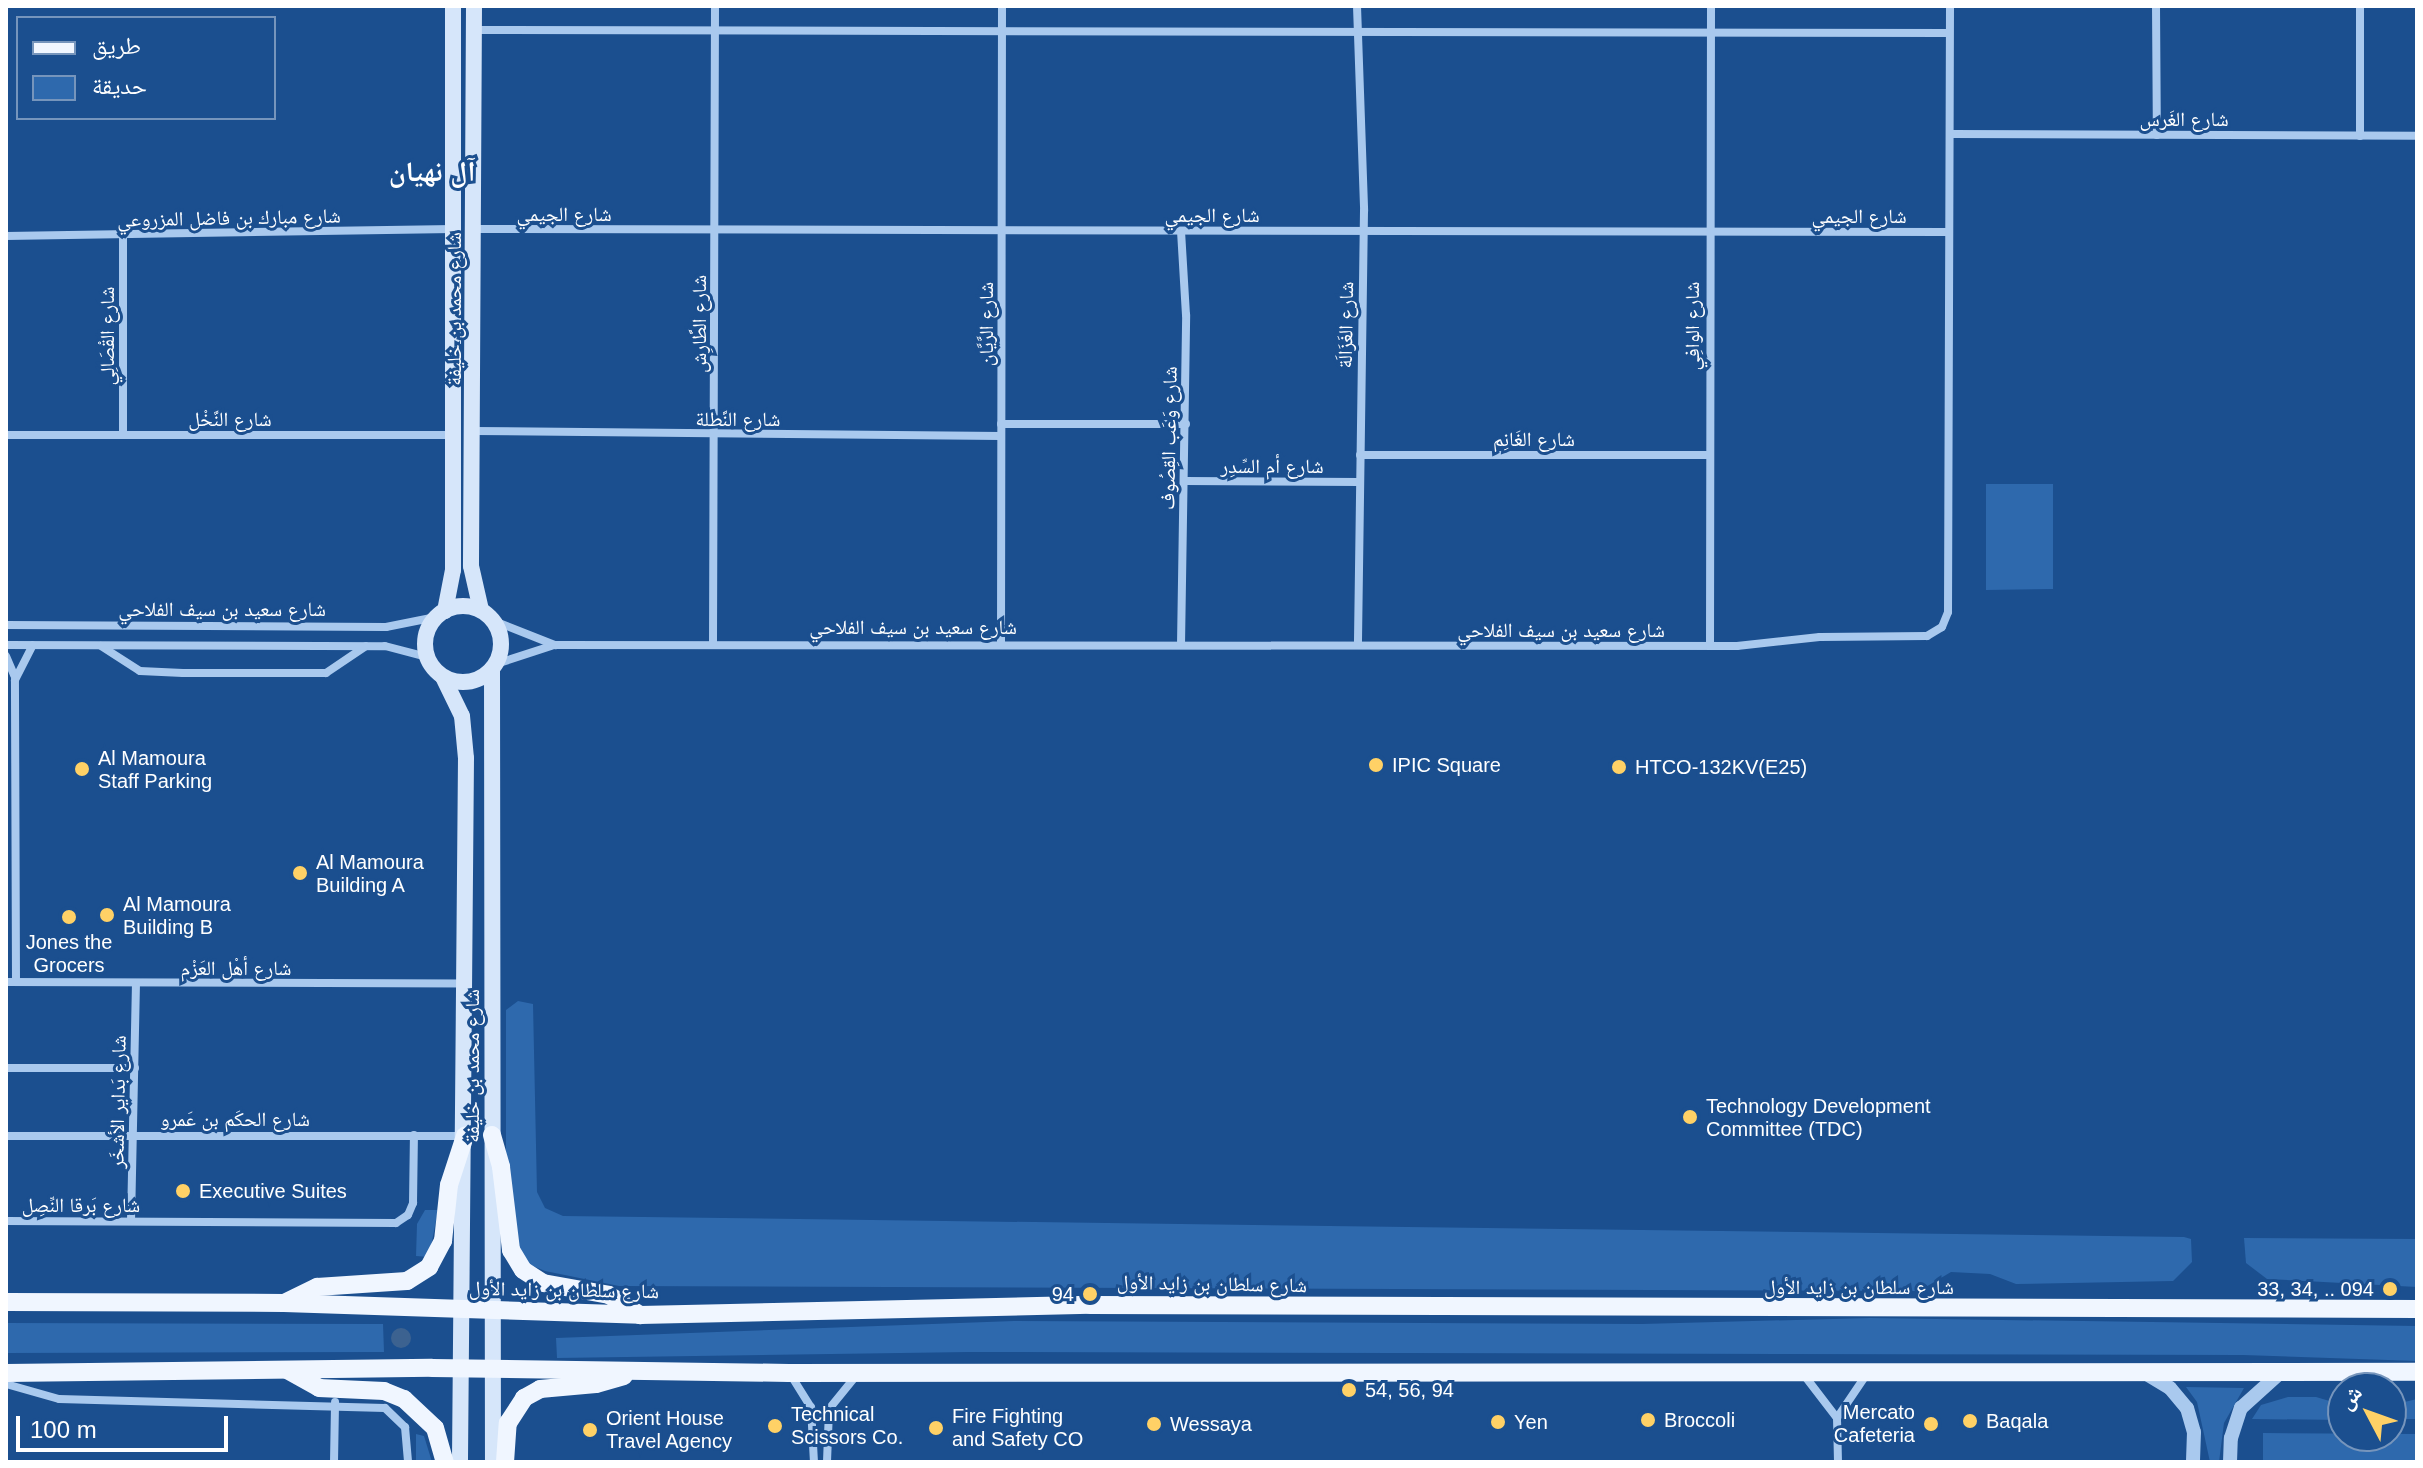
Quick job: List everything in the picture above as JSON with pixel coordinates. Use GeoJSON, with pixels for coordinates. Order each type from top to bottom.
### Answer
{"type":"FeatureCollection","features":[{"type":"Feature","properties":{"kind":"main road","name":"شارع محمد بن خليفة"},"geometry":{"type":"LineString","coordinates":[[441,614],[453,570],[453,6]]}},
{"type":"Feature","properties":{"kind":"main road","name":"شارع محمد بن خليفة"},"geometry":{"type":"LineString","coordinates":[[474,6],[471,570],[488,616]]}},
{"type":"Feature","properties":{"kind":"main road"},"geometry":{"type":"LineString","coordinates":[[463,606],[488,616],[501,642],[494,667],[474,681],[443,677],[427,657],[425,643],[441,614],[463,606]]}},
{"type":"Feature","properties":{"kind":"main road","name":"شارع محمد بن خليفة"},"geometry":{"type":"LineString","coordinates":[[493,1462],[494,667]]}},
{"type":"Feature","properties":{"kind":"main road","name":"شارع محمد بن خليفة"},"geometry":{"type":"LineString","coordinates":[[443,677],[458,702],[465,730],[464,1310],[460,1462]]}},
{"type":"Feature","properties":{"kind":"main road"},"geometry":{"type":"LineString","coordinates":[[492,1135],[501,1167],[511,1250],[523,1270],[543,1283],[609,1295],[640,1315]]}},
{"type":"Feature","properties":{"kind":"main road"},"geometry":{"type":"LineString","coordinates":[[284,1303],[317,1287],[407,1281],[429,1267],[443,1241],[449,1185],[465,1136]]}},
{"type":"Feature","properties":{"kind":"main road","name":"شارع سلطان بن زايد الأول"},"geometry":{"type":"LineString","coordinates":[[6,1302],[284,1303],[640,1315],[1090,1305],[2417,1309]]}},
{"type":"Feature","properties":{"kind":"main road"},"geometry":{"type":"LineString","coordinates":[[6,1373],[462,1369],[789,1373],[2417,1372]]}},
{"type":"Feature","properties":{"kind":"main road"},"geometry":{"type":"LineString","coordinates":[[287,1370],[319,1388],[384,1391],[404,1399],[435,1428],[445,1462]]}},
{"type":"Feature","properties":{"kind":"main road"},"geometry":{"type":"LineString","coordinates":[[505,1462],[508,1423],[524,1398],[540,1389],[609,1382],[633,1370]]}},
{"type":"Feature","properties":{"kind":"main road"},"geometry":{"type":"LineString","coordinates":[[461,1425],[475,1414],[486,1417],[493,1427]]}},
{"type":"Feature","properties":{"kind":"street","name":"شارع الطَّارِش"},"geometry":{"type":"LineString","coordinates":[[713,643],[715,6]]}},
{"type":"Feature","properties":{"kind":"street","name":"شارع الرَّيَّان"},"geometry":{"type":"LineString","coordinates":[[1001,643],[1002,6]]}},
{"type":"Feature","properties":{"kind":"street","name":"شارع الغَزَالَة"},"geometry":{"type":"LineString","coordinates":[[1357,6],[1363,232],[1358,645]]}},
{"type":"Feature","properties":{"kind":"street","name":"شارع الوافِي"},"geometry":{"type":"LineString","coordinates":[[1710,646],[1708,233],[1711,6]]}},
{"type":"Feature","properties":{"kind":"street","name":"شارع سعيد بن سيف الفلاحي"},"geometry":{"type":"LineString","coordinates":[[494,667],[555,645],[1710,646],[1820,637],[1919,637],[1942,627],[1948,606],[1950,6]]}},
{"type":"Feature","properties":{"kind":"street"},"geometry":{"type":"LineString","coordinates":[[2156,6],[2157,135]]}},
{"type":"Feature","properties":{"kind":"street"},"geometry":{"type":"LineString","coordinates":[[2360,6],[2360,136]]}},
{"type":"Feature","properties":{"kind":"street"},"geometry":{"type":"LineString","coordinates":[[474,30],[1949,33]]}},
{"type":"Feature","properties":{"kind":"street","name":"شارع الغَرس"},"geometry":{"type":"LineString","coordinates":[[1951,134],[2417,136]]}},
{"type":"Feature","properties":{"kind":"street","name":"شارع مبارك بن فاضل المزروعي"},"geometry":{"type":"LineString","coordinates":[[6,236],[453,229]]}},
{"type":"Feature","properties":{"kind":"street","name":"شارع الجيمي"},"geometry":{"type":"LineString","coordinates":[[474,229],[1949,232]]}},
{"type":"Feature","properties":{"kind":"street","name":"شارع وَعَب القِصُوف"},"geometry":{"type":"LineString","coordinates":[[1181,231],[1186,424],[1181,645]]}},
{"type":"Feature","properties":{"kind":"street","name":"شارع القْصَالِي"},"geometry":{"type":"LineString","coordinates":[[123,236],[123,435]]}},
{"type":"Feature","properties":{"kind":"street"},"geometry":{"type":"LineString","coordinates":[[1001,424],[1186,424]]}},
{"type":"Feature","properties":{"kind":"street","name":"شارع النَّطلة"},"geometry":{"type":"LineString","coordinates":[[474,431],[1001,436]]}},
{"type":"Feature","properties":{"kind":"street","name":"شارع النَّخْل"},"geometry":{"type":"LineString","coordinates":[[6,435],[454,435]]}},
{"type":"Feature","properties":{"kind":"street","name":"شارع الغَانِم"},"geometry":{"type":"LineString","coordinates":[[1360,455],[1708,455]]}},
{"type":"Feature","properties":{"kind":"street","name":"شارع أم السِّدِر"},"geometry":{"type":"LineString","coordinates":[[1185,481],[1359,482]]}},
{"type":"Feature","properties":{"kind":"street","name":"شارع سعيد بن سيف الفلاحي"},"geometry":{"type":"LineString","coordinates":[[6,625],[386,627],[441,614]]}},
{"type":"Feature","properties":{"kind":"street","name":"شارع سعيد بن سيف الفلاحي"},"geometry":{"type":"LineString","coordinates":[[488,616],[555,645]]}},
{"type":"Feature","properties":{"kind":"street","name":"شارع سعيد بن سيف الفلاحي"},"geometry":{"type":"LineString","coordinates":[[6,645],[366,646],[427,657]]}},
{"type":"Feature","properties":{"kind":"street"},"geometry":{"type":"LineString","coordinates":[[15,680],[33,645]]}},
{"type":"Feature","properties":{"kind":"street"},"geometry":{"type":"LineString","coordinates":[[100,646],[140,671],[183,673],[326,673],[366,646]]}},
{"type":"Feature","properties":{"kind":"street"},"geometry":{"type":"LineString","coordinates":[[6,656],[15,680],[11,982]]}},
{"type":"Feature","properties":{"kind":"street","name":"شارع أهْل العَزْم"},"geometry":{"type":"LineString","coordinates":[[11,982],[465,984]]}},
{"type":"Feature","properties":{"kind":"street","name":"شارع بَداير الأشخَر"},"geometry":{"type":"LineString","coordinates":[[131,1221],[136,984]]}},
{"type":"Feature","properties":{"kind":"street"},"geometry":{"type":"LineString","coordinates":[[6,1068],[135,1068]]}},
{"type":"Feature","properties":{"kind":"street","name":"شارع بَرقا النِّصِل"},"geometry":{"type":"LineString","coordinates":[[6,1221],[396,1223],[408,1215],[413,1203],[414,1135]]}},
{"type":"Feature","properties":{"kind":"street","name":"شارع الحكَم بن عَمرو"},"geometry":{"type":"LineString","coordinates":[[6,1136],[465,1136]]}},
{"type":"Feature","properties":{"kind":"street"},"geometry":{"type":"LineString","coordinates":[[827,1462],[829,1409],[840,1390],[867,1372]]}},
{"type":"Feature","properties":{"kind":"street"},"geometry":{"type":"LineString","coordinates":[[1837,1418],[1870,1372]]}},
{"type":"Feature","properties":{"kind":"street"},"geometry":{"type":"LineString","coordinates":[[2230,1462],[2231,1438],[2241,1408],[2281,1372]]}},
{"type":"Feature","properties":{"kind":"street"},"geometry":{"type":"LineString","coordinates":[[789,1373],[811,1407],[814,1462]]}},
{"type":"Feature","properties":{"kind":"street"},"geometry":{"type":"LineString","coordinates":[[2145,1373],[2170,1388],[2187,1408],[2194,1432],[2193,1462]]}},
{"type":"Feature","properties":{"kind":"street"},"geometry":{"type":"LineString","coordinates":[[1804,1374],[1837,1418],[1838,1462]]}},
{"type":"Feature","properties":{"kind":"street"},"geometry":{"type":"LineString","coordinates":[[6,1384],[59,1399],[335,1402],[385,1408],[398,1416],[405,1427],[408,1462]]}},
{"type":"Feature","properties":{"kind":"street"},"geometry":{"type":"LineString","coordinates":[[334,1462],[335,1402]]}},
{"type":"Feature","properties":{"kind":"green space"},"geometry":{"type":"Polygon","coordinates":[[[1986,484],[2053,484],[2053,589],[1986,590],[1986,484]]]}},
{"type":"Feature","properties":{"kind":"green space"},"geometry":{"type":"Polygon","coordinates":[[[518,1001],[533,1004],[537,1192],[545,1208],[563,1216],[2184,1237],[2191,1239],[2192,1262],[2173,1281],[2016,1284],[1990,1274],[1951,1272],[1919,1291],[619,1286],[545,1271],[528,1264],[518,1252],[506,1173],[506,1010],[518,1001]]]}},
{"type":"Feature","properties":{"kind":"green space"},"geometry":{"type":"Polygon","coordinates":[[[425,1210],[438,1210],[429,1257],[416,1256],[417,1224],[425,1210]]]}},
{"type":"Feature","properties":{"kind":"green space"},"geometry":{"type":"Polygon","coordinates":[[[2244,1238],[2417,1239],[2417,1287],[2267,1279],[2246,1263],[2244,1238]]]}},
{"type":"Feature","properties":{"kind":"green space"},"geometry":{"type":"Polygon","coordinates":[[[1870,1318],[2417,1326],[2417,1361],[2243,1355],[969,1352],[557,1358],[556,1338],[1014,1321],[1642,1324],[1870,1318]]]}},
{"type":"Feature","properties":{"kind":"green space"},"geometry":{"type":"Polygon","coordinates":[[[6,1323],[383,1324],[384,1352],[6,1353],[6,1323]]]}},
{"type":"Feature","properties":{"kind":"green space"},"geometry":{"type":"Polygon","coordinates":[[[2186,1387],[2244,1388],[2224,1423],[2219,1462],[2210,1462],[2197,1402],[2186,1387]]]}},
{"type":"Feature","properties":{"kind":"green space"},"geometry":{"type":"Polygon","coordinates":[[[2288,1397],[2316,1397],[2327,1400],[2327,1420],[2252,1419],[2261,1405],[2288,1397]]]}},
{"type":"Feature","properties":{"kind":"green space"},"geometry":{"type":"Polygon","coordinates":[[[2417,1399],[2417,1419],[2407,1419],[2407,1401],[2417,1399]]]}},
{"type":"Feature","properties":{"kind":"green space"},"geometry":{"type":"Polygon","coordinates":[[[2263,1433],[2327,1433],[2327,1452],[2407,1452],[2407,1434],[2417,1434],[2417,1462],[2263,1462],[2263,1433]]]}},
{"type":"Feature","properties":{"kind":"green space"},"geometry":{"type":"Polygon","coordinates":[[[416,1434],[424,1436],[432,1462],[416,1462],[416,1434]]]}},
{"type":"Feature","properties":{"kind":"shaded area"},"geometry":{"type":"Polygon","coordinates":[[[401,1328],[408,1331],[411,1338],[408,1345],[401,1348],[394,1345],[391,1338],[394,1331],[401,1328]]]}},
{"type":"Feature","properties":{"kind":"place","name":"IPIC Square"},"geometry":{"type":"Point","coordinates":[1376,765]}},
{"type":"Feature","properties":{"kind":"place","name":"HTCO-132KV(E25)"},"geometry":{"type":"Point","coordinates":[1619,767]}},
{"type":"Feature","properties":{"kind":"place","name":"Al Mamoura Staff Parking"},"geometry":{"type":"Point","coordinates":[82,769]}},
{"type":"Feature","properties":{"kind":"place","name":"Al Mamoura Building A"},"geometry":{"type":"Point","coordinates":[300,873]}},
{"type":"Feature","properties":{"kind":"place","name":"Al Mamoura Building B"},"geometry":{"type":"Point","coordinates":[107,915]}},
{"type":"Feature","properties":{"kind":"place","name":"Jones the Grocers"},"geometry":{"type":"Point","coordinates":[69,917]}},
{"type":"Feature","properties":{"kind":"place","name":"Technology Development Committee (TDC)"},"geometry":{"type":"Point","coordinates":[1690,1117]}},
{"type":"Feature","properties":{"kind":"place","name":"Executive Suites"},"geometry":{"type":"Point","coordinates":[183,1191]}},
{"type":"Feature","properties":{"kind":"place","name":"33, 34, .. 094"},"geometry":{"type":"Point","coordinates":[2390,1289]}},
{"type":"Feature","properties":{"kind":"place","name":"94"},"geometry":{"type":"Point","coordinates":[1090,1294]}},
{"type":"Feature","properties":{"kind":"place","name":"54, 56, 94"},"geometry":{"type":"Point","coordinates":[1349,1390]}},
{"type":"Feature","properties":{"kind":"place","name":"Broccoli"},"geometry":{"type":"Point","coordinates":[1648,1420]}},
{"type":"Feature","properties":{"kind":"place","name":"Baqala"},"geometry":{"type":"Point","coordinates":[1970,1421]}},
{"type":"Feature","properties":{"kind":"place","name":"Yen"},"geometry":{"type":"Point","coordinates":[1498,1422]}},
{"type":"Feature","properties":{"kind":"place","name":"Wessaya"},"geometry":{"type":"Point","coordinates":[1154,1424]}},
{"type":"Feature","properties":{"kind":"place","name":"Mercato Cafeteria"},"geometry":{"type":"Point","coordinates":[1931,1424]}},
{"type":"Feature","properties":{"kind":"place","name":"Technical Scissors Co."},"geometry":{"type":"Point","coordinates":[775,1426]}},
{"type":"Feature","properties":{"kind":"place","name":"Fire Fighting and Safety CO"},"geometry":{"type":"Point","coordinates":[936,1428]}},
{"type":"Feature","properties":{"kind":"place","name":"Orient House Travel Agency"},"geometry":{"type":"Point","coordinates":[590,1430]}},
{"type":"Feature","properties":{"kind":"district","name":"آل نهيان"},"geometry":{"type":"Point","coordinates":[432,172]}}]}
